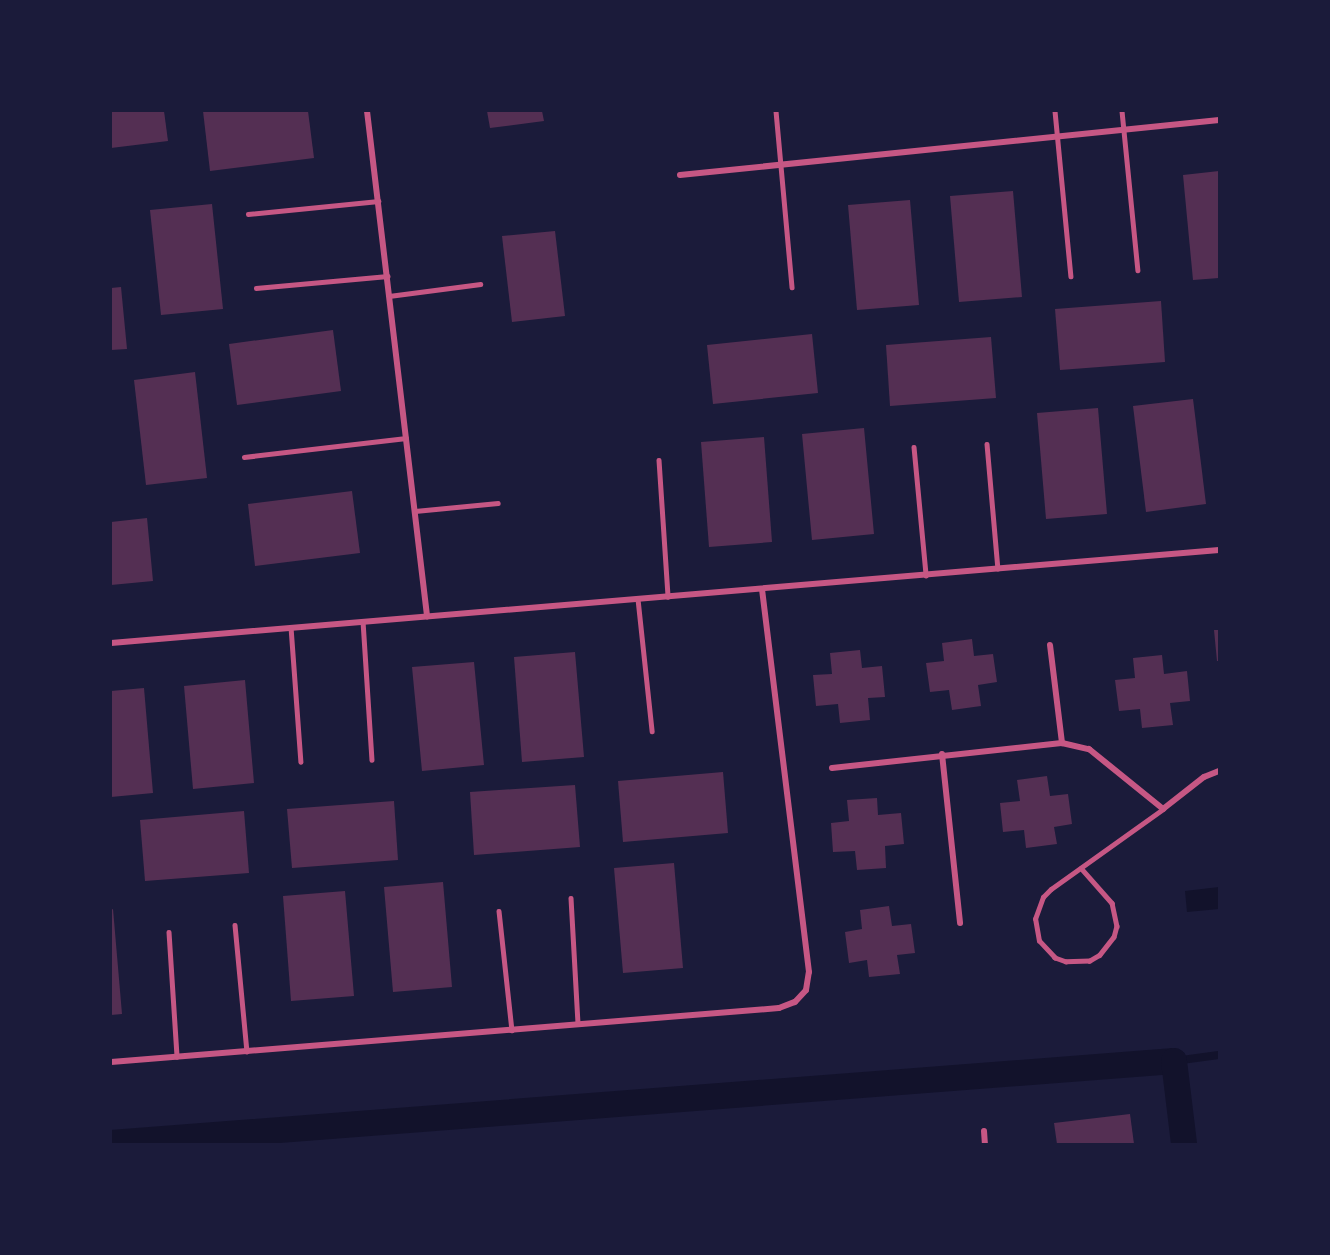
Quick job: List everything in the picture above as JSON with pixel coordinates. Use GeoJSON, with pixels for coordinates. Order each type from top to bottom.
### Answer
{"type":"FeatureCollection","features":[{"type":"Feature","properties":{"kind":"street"},"geometry":{"type":"LineString","coordinates":[[367,111],[427,616]]}},
{"type":"Feature","properties":{"kind":"street"},"geometry":{"type":"LineString","coordinates":[[680,175],[1219,120]]}},
{"type":"Feature","properties":{"kind":"street"},"geometry":{"type":"LineString","coordinates":[[111,643],[1219,550]]}},
{"type":"Feature","properties":{"kind":"street"},"geometry":{"type":"LineString","coordinates":[[111,1062],[779,1008],[795,1002],[806,990],[809,972],[762,589]]}},
{"type":"Feature","properties":{"kind":"street"},"geometry":{"type":"LineString","coordinates":[[1050,645],[1062,743]]}},
{"type":"Feature","properties":{"kind":"street"},"geometry":{"type":"LineString","coordinates":[[832,768],[942,754],[1062,743],[1089,749],[1163,809],[1203,777],[1219,771]]}},
{"type":"Feature","properties":{"kind":"street"},"geometry":{"type":"LineString","coordinates":[[942,754],[960,923]]}},
{"type":"Feature","properties":{"kind":"street"},"geometry":{"type":"LineString","coordinates":[[984,1131],[985,1144]]}},
{"type":"Feature","properties":{"kind":"lane"},"geometry":{"type":"LineString","coordinates":[[776,111],[792,287]]}},
{"type":"Feature","properties":{"kind":"lane"},"geometry":{"type":"LineString","coordinates":[[1055,111],[1071,276]]}},
{"type":"Feature","properties":{"kind":"lane"},"geometry":{"type":"LineString","coordinates":[[1122,111],[1138,270]]}},
{"type":"Feature","properties":{"kind":"lane"},"geometry":{"type":"LineString","coordinates":[[248,214],[378,201]]}},
{"type":"Feature","properties":{"kind":"lane"},"geometry":{"type":"LineString","coordinates":[[256,288],[387,276]]}},
{"type":"Feature","properties":{"kind":"lane"},"geometry":{"type":"LineString","coordinates":[[389,296],[480,284]]}},
{"type":"Feature","properties":{"kind":"lane"},"geometry":{"type":"LineString","coordinates":[[244,457],[406,438]]}},
{"type":"Feature","properties":{"kind":"lane"},"geometry":{"type":"LineString","coordinates":[[987,444],[998,569]]}},
{"type":"Feature","properties":{"kind":"lane"},"geometry":{"type":"LineString","coordinates":[[914,447],[926,575]]}},
{"type":"Feature","properties":{"kind":"lane"},"geometry":{"type":"LineString","coordinates":[[659,460],[668,597]]}},
{"type":"Feature","properties":{"kind":"lane"},"geometry":{"type":"LineString","coordinates":[[415,511],[498,503]]}},
{"type":"Feature","properties":{"kind":"lane"},"geometry":{"type":"LineString","coordinates":[[638,599],[652,731]]}},
{"type":"Feature","properties":{"kind":"lane"},"geometry":{"type":"LineString","coordinates":[[363,621],[372,760]]}},
{"type":"Feature","properties":{"kind":"lane"},"geometry":{"type":"LineString","coordinates":[[291,627],[301,762]]}},
{"type":"Feature","properties":{"kind":"lane"},"geometry":{"type":"LineString","coordinates":[[1081,868],[1112,903],[1117,926],[1114,937],[1100,956],[1090,961],[1066,962],[1055,958],[1039,941],[1035,919],[1043,897],[1081,868],[1163,809]]}},
{"type":"Feature","properties":{"kind":"lane"},"geometry":{"type":"LineString","coordinates":[[570,898],[578,1024]]}},
{"type":"Feature","properties":{"kind":"lane"},"geometry":{"type":"LineString","coordinates":[[500,911],[512,1030]]}},
{"type":"Feature","properties":{"kind":"lane"},"geometry":{"type":"LineString","coordinates":[[235,925],[247,1051]]}},
{"type":"Feature","properties":{"kind":"lane"},"geometry":{"type":"LineString","coordinates":[[169,932],[177,1057]]}},
{"type":"Feature","properties":{"kind":"shaded area"},"geometry":{"type":"Polygon","coordinates":[[[1219,887],[1219,909],[1187,912],[1185,891],[1219,887]]]}},
{"type":"Feature","properties":{"kind":"building"},"geometry":{"type":"Polygon","coordinates":[[[111,111],[164,111],[168,141],[111,148],[111,111]]]}},
{"type":"Feature","properties":{"kind":"building"},"geometry":{"type":"Polygon","coordinates":[[[203,111],[308,111],[314,158],[210,171],[203,111]]]}},
{"type":"Feature","properties":{"kind":"building"},"geometry":{"type":"Polygon","coordinates":[[[487,111],[542,111],[544,121],[490,128],[487,111]]]}},
{"type":"Feature","properties":{"kind":"building"},"geometry":{"type":"Polygon","coordinates":[[[1219,171],[1219,278],[1193,280],[1183,175],[1219,171]]]}},
{"type":"Feature","properties":{"kind":"building"},"geometry":{"type":"Polygon","coordinates":[[[1013,191],[1022,297],[959,302],[950,196],[1013,191]]]}},
{"type":"Feature","properties":{"kind":"building"},"geometry":{"type":"Polygon","coordinates":[[[910,200],[919,305],[857,310],[848,205],[910,200]]]}},
{"type":"Feature","properties":{"kind":"building"},"geometry":{"type":"Polygon","coordinates":[[[212,204],[223,309],[161,315],[150,210],[212,204]]]}},
{"type":"Feature","properties":{"kind":"building"},"geometry":{"type":"Polygon","coordinates":[[[555,231],[565,316],[512,322],[502,236],[555,231]]]}},
{"type":"Feature","properties":{"kind":"building"},"geometry":{"type":"Polygon","coordinates":[[[121,287],[127,349],[111,350],[111,288],[121,287]]]}},
{"type":"Feature","properties":{"kind":"building"},"geometry":{"type":"Polygon","coordinates":[[[1161,301],[1165,362],[1060,370],[1055,309],[1161,301]]]}},
{"type":"Feature","properties":{"kind":"building"},"geometry":{"type":"Polygon","coordinates":[[[333,330],[341,391],[237,405],[229,344],[333,330]]]}},
{"type":"Feature","properties":{"kind":"building"},"geometry":{"type":"Polygon","coordinates":[[[812,334],[818,393],[713,404],[707,345],[812,334]]]}},
{"type":"Feature","properties":{"kind":"building"},"geometry":{"type":"Polygon","coordinates":[[[991,337],[996,398],[890,406],[886,345],[991,337]]]}},
{"type":"Feature","properties":{"kind":"building"},"geometry":{"type":"Polygon","coordinates":[[[195,372],[207,478],[146,485],[134,380],[195,372]]]}},
{"type":"Feature","properties":{"kind":"building"},"geometry":{"type":"Polygon","coordinates":[[[1193,399],[1206,504],[1146,512],[1133,406],[1193,399]]]}},
{"type":"Feature","properties":{"kind":"building"},"geometry":{"type":"Polygon","coordinates":[[[1098,408],[1107,514],[1046,519],[1037,413],[1098,408]]]}},
{"type":"Feature","properties":{"kind":"building"},"geometry":{"type":"Polygon","coordinates":[[[864,428],[874,534],[812,540],[802,434],[864,428]]]}},
{"type":"Feature","properties":{"kind":"building"},"geometry":{"type":"Polygon","coordinates":[[[764,437],[772,542],[709,547],[701,442],[764,437]]]}},
{"type":"Feature","properties":{"kind":"building"},"geometry":{"type":"Polygon","coordinates":[[[352,491],[360,553],[255,566],[248,504],[352,491]]]}},
{"type":"Feature","properties":{"kind":"building"},"geometry":{"type":"Polygon","coordinates":[[[147,518],[153,581],[111,585],[111,522],[147,518]]]}},
{"type":"Feature","properties":{"kind":"building"},"geometry":{"type":"Polygon","coordinates":[[[1214,630],[1219,630],[1219,661],[1217,661],[1214,630]]]}},
{"type":"Feature","properties":{"kind":"building"},"geometry":{"type":"Polygon","coordinates":[[[972,639],[974,656],[993,654],[997,682],[978,685],[981,706],[952,710],[949,690],[930,692],[926,663],[944,661],[942,643],[972,639]]]}},
{"type":"Feature","properties":{"kind":"building"},"geometry":{"type":"Polygon","coordinates":[[[860,650],[862,668],[882,666],[885,697],[868,698],[870,720],[840,723],[838,704],[816,706],[813,675],[832,674],[830,653],[860,650]]]}},
{"type":"Feature","properties":{"kind":"building"},"geometry":{"type":"Polygon","coordinates":[[[575,652],[584,757],[522,762],[514,657],[575,652]]]}},
{"type":"Feature","properties":{"kind":"building"},"geometry":{"type":"Polygon","coordinates":[[[1162,655],[1164,674],[1187,671],[1190,701],[1170,703],[1173,725],[1142,728],[1140,709],[1119,711],[1115,680],[1135,678],[1133,658],[1162,655]]]}},
{"type":"Feature","properties":{"kind":"building"},"geometry":{"type":"Polygon","coordinates":[[[474,662],[484,765],[422,771],[412,667],[474,662]]]}},
{"type":"Feature","properties":{"kind":"building"},"geometry":{"type":"Polygon","coordinates":[[[245,680],[254,783],[193,789],[184,686],[245,680]]]}},
{"type":"Feature","properties":{"kind":"building"},"geometry":{"type":"Polygon","coordinates":[[[144,688],[153,793],[111,797],[111,691],[144,688]]]}},
{"type":"Feature","properties":{"kind":"building"},"geometry":{"type":"Polygon","coordinates":[[[723,772],[728,833],[623,842],[618,781],[723,772]]]}},
{"type":"Feature","properties":{"kind":"building"},"geometry":{"type":"Polygon","coordinates":[[[1047,776],[1050,796],[1068,794],[1072,824],[1054,827],[1057,844],[1026,848],[1024,830],[1003,832],[1000,803],[1020,801],[1017,780],[1047,776]]]}},
{"type":"Feature","properties":{"kind":"building"},"geometry":{"type":"Polygon","coordinates":[[[575,785],[580,847],[474,855],[470,792],[575,785]]]}},
{"type":"Feature","properties":{"kind":"building"},"geometry":{"type":"Polygon","coordinates":[[[877,798],[878,815],[901,813],[904,844],[885,846],[886,868],[857,870],[855,851],[833,852],[831,823],[849,821],[847,800],[877,798]]]}},
{"type":"Feature","properties":{"kind":"building"},"geometry":{"type":"Polygon","coordinates":[[[394,801],[398,860],[292,868],[287,809],[394,801]]]}},
{"type":"Feature","properties":{"kind":"building"},"geometry":{"type":"Polygon","coordinates":[[[244,811],[249,873],[145,881],[140,820],[244,811]]]}},
{"type":"Feature","properties":{"kind":"building"},"geometry":{"type":"Polygon","coordinates":[[[674,863],[683,968],[623,973],[614,868],[674,863]]]}},
{"type":"Feature","properties":{"kind":"building"},"geometry":{"type":"Polygon","coordinates":[[[443,882],[452,987],[393,992],[384,887],[443,882]]]}},
{"type":"Feature","properties":{"kind":"building"},"geometry":{"type":"Polygon","coordinates":[[[345,891],[354,996],[291,1001],[283,896],[345,891]]]}},
{"type":"Feature","properties":{"kind":"building"},"geometry":{"type":"Polygon","coordinates":[[[889,906],[892,926],[911,924],[915,953],[897,955],[900,974],[869,977],[867,960],[849,963],[845,932],[862,929],[860,910],[889,906]]]}},
{"type":"Feature","properties":{"kind":"building"},"geometry":{"type":"Polygon","coordinates":[[[113,909],[122,1014],[111,1015],[111,910],[113,909]]]}},
{"type":"Feature","properties":{"kind":"building"},"geometry":{"type":"Polygon","coordinates":[[[1130,1114],[1134,1144],[1057,1144],[1054,1123],[1130,1114]]]}},
{"type":"Feature","properties":{"kind":"waterway"},"geometry":{"type":"LineString","coordinates":[[1174,1061],[1219,1055]]}},
{"type":"Feature","properties":{"kind":"waterway"},"geometry":{"type":"LineString","coordinates":[[111,1143],[1174,1061],[1184,1144]]}}]}
